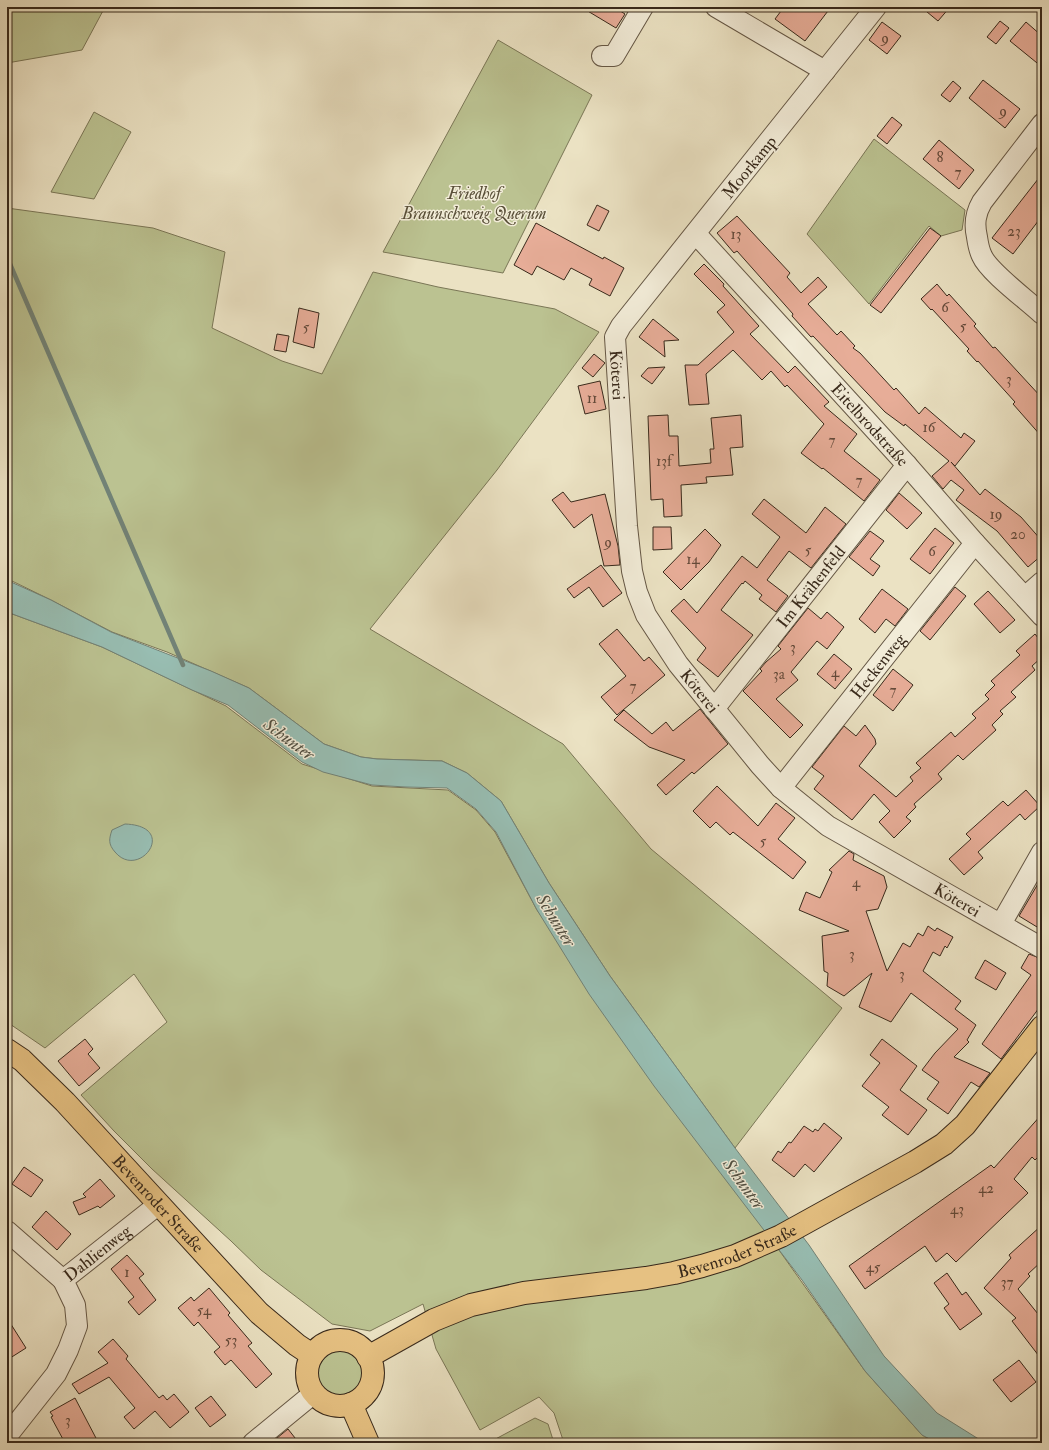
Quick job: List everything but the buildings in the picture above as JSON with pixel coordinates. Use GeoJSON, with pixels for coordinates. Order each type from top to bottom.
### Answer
{"type":"FeatureCollection","features":[{"type":"Feature","properties":{"kind":"main road","name":"Bevenroder Straße"},"geometry":{"type":"LineString","coordinates":[[368,1357],[434,1320],[471,1305],[524,1293],[660,1276],[735,1256],[765,1243],[801,1225],[915,1162],[944,1144],[965,1125],[1042,1027]]}},
{"type":"Feature","properties":{"kind":"main road","name":"Bevenroder Straße"},"geometry":{"type":"LineString","coordinates":[[7,1050],[22,1060],[65,1102],[259,1313],[312,1355]]}},
{"type":"Feature","properties":{"kind":"main road"},"geometry":{"type":"LineString","coordinates":[[340,1340],[356,1344],[368,1357],[372,1369],[371,1383],[363,1396],[352,1404],[335,1406],[320,1399],[314,1393],[309,1384],[307,1375],[308,1364],[312,1355],[324,1344],[340,1340]]}},
{"type":"Feature","properties":{"kind":"main road"},"geometry":{"type":"LineString","coordinates":[[352,1404],[368,1443]]}},
{"type":"Feature","properties":{"kind":"street"},"geometry":{"type":"LineString","coordinates":[[602,56],[614,56],[643,7]]}},
{"type":"Feature","properties":{"kind":"street"},"geometry":{"type":"LineString","coordinates":[[716,7],[825,71]]}},
{"type":"Feature","properties":{"kind":"street","name":"Moorkamp"},"geometry":{"type":"LineString","coordinates":[[622,326],[876,7]]}},
{"type":"Feature","properties":{"kind":"street"},"geometry":{"type":"LineString","coordinates":[[1042,124],[982,202],[977,211],[974,223],[982,257],[992,269],[1042,314]]}},
{"type":"Feature","properties":{"kind":"street","name":"Eitelbrodstraße"},"geometry":{"type":"LineString","coordinates":[[696,234],[907,465],[975,543],[1042,616]]}},
{"type":"Feature","properties":{"kind":"street","name":"Köterei"},"geometry":{"type":"LineString","coordinates":[[622,326],[615,337],[614,343],[627,526],[632,571],[637,592],[650,620],[678,664],[781,788],[828,826],[1042,948]]}},
{"type":"Feature","properties":{"kind":"street","name":"Im Krähenfeld"},"geometry":{"type":"LineString","coordinates":[[714,709],[907,465]]}},
{"type":"Feature","properties":{"kind":"street","name":"Heckenweg"},"geometry":{"type":"LineString","coordinates":[[781,788],[975,543]]}},
{"type":"Feature","properties":{"kind":"street"},"geometry":{"type":"LineString","coordinates":[[1025,597],[1042,582]]}},
{"type":"Feature","properties":{"kind":"street","name":"Köterei"},"geometry":{"type":"LineString","coordinates":[[1001,924],[1042,852]]}},
{"type":"Feature","properties":{"kind":"street","name":"Dahlienweg"},"geometry":{"type":"LineString","coordinates":[[7,1436],[56,1374],[68,1350],[77,1326],[75,1305],[63,1280],[159,1204]]}},
{"type":"Feature","properties":{"kind":"street"},"geometry":{"type":"LineString","coordinates":[[7,1231],[63,1280]]}},
{"type":"Feature","properties":{"kind":"street"},"geometry":{"type":"LineString","coordinates":[[253,1443],[314,1393]]}},
{"type":"Feature","properties":{"kind":"green space"},"geometry":{"type":"Polygon","coordinates":[[[7,7],[105,7],[82,50],[7,63],[7,7]]]}},
{"type":"Feature","properties":{"kind":"green space","name":"Friedhof Braunschweig Querum"},"geometry":{"type":"Polygon","coordinates":[[[498,40],[592,95],[503,273],[383,252],[498,40]]]}},
{"type":"Feature","properties":{"kind":"green space"},"geometry":{"type":"Polygon","coordinates":[[[94,112],[131,132],[94,199],[51,192],[94,112]]]}},
{"type":"Feature","properties":{"kind":"green space"},"geometry":{"type":"Polygon","coordinates":[[[874,139],[965,210],[962,230],[941,236],[929,226],[869,304],[807,234],[874,139]]]}},
{"type":"Feature","properties":{"kind":"green space"},"geometry":{"type":"Polygon","coordinates":[[[7,208],[153,228],[225,252],[212,328],[282,361],[322,374],[373,272],[438,287],[555,309],[599,332],[497,470],[370,629],[563,744],[651,849],[842,1008],[735,1148],[610,976],[549,883],[501,801],[467,773],[442,761],[377,759],[361,757],[324,744],[249,688],[167,652],[112,632],[12,581],[7,581],[7,208]]]}},
{"type":"Feature","properties":{"kind":"green space"},"geometry":{"type":"Polygon","coordinates":[[[7,612],[102,647],[226,706],[302,764],[372,786],[448,790],[476,810],[495,832],[537,910],[865,1371],[922,1435],[937,1443],[564,1443],[554,1413],[539,1397],[480,1430],[436,1349],[423,1304],[370,1331],[332,1324],[261,1270],[152,1169],[81,1095],[167,1022],[134,974],[45,1048],[7,1022],[7,612]]]}},
{"type":"Feature","properties":{"kind":"green space"},"geometry":{"type":"Polygon","coordinates":[[[340,1350],[353,1354],[359,1360],[363,1373],[359,1386],[353,1392],[340,1396],[327,1392],[321,1386],[317,1373],[321,1360],[327,1354],[340,1350]]]}},
{"type":"Feature","properties":{"kind":"green space"},"geometry":{"type":"Polygon","coordinates":[[[535,1418],[548,1424],[554,1443],[488,1443],[535,1418]]]}},
{"type":"Feature","properties":{"kind":"water","name":"Schunter"},"geometry":{"type":"Polygon","coordinates":[[[7,582],[11,582],[51,600],[111,632],[211,671],[249,688],[324,744],[361,757],[377,759],[442,761],[467,773],[501,801],[549,883],[610,976],[735,1148],[809,1245],[884,1356],[937,1413],[985,1443],[937,1443],[922,1435],[865,1371],[802,1280],[654,1086],[589,994],[537,910],[496,832],[476,809],[447,788],[372,785],[323,772],[302,762],[228,705],[192,690],[102,647],[7,612],[7,582]]]}},
{"type":"Feature","properties":{"kind":"water"},"geometry":{"type":"Polygon","coordinates":[[[125,824],[141,827],[150,833],[152,841],[150,850],[143,856],[134,860],[125,859],[115,852],[110,844],[112,830],[125,824]]]}},
{"type":"Feature","properties":{"kind":"waterway"},"geometry":{"type":"LineString","coordinates":[[7,257],[183,665]]}}]}
